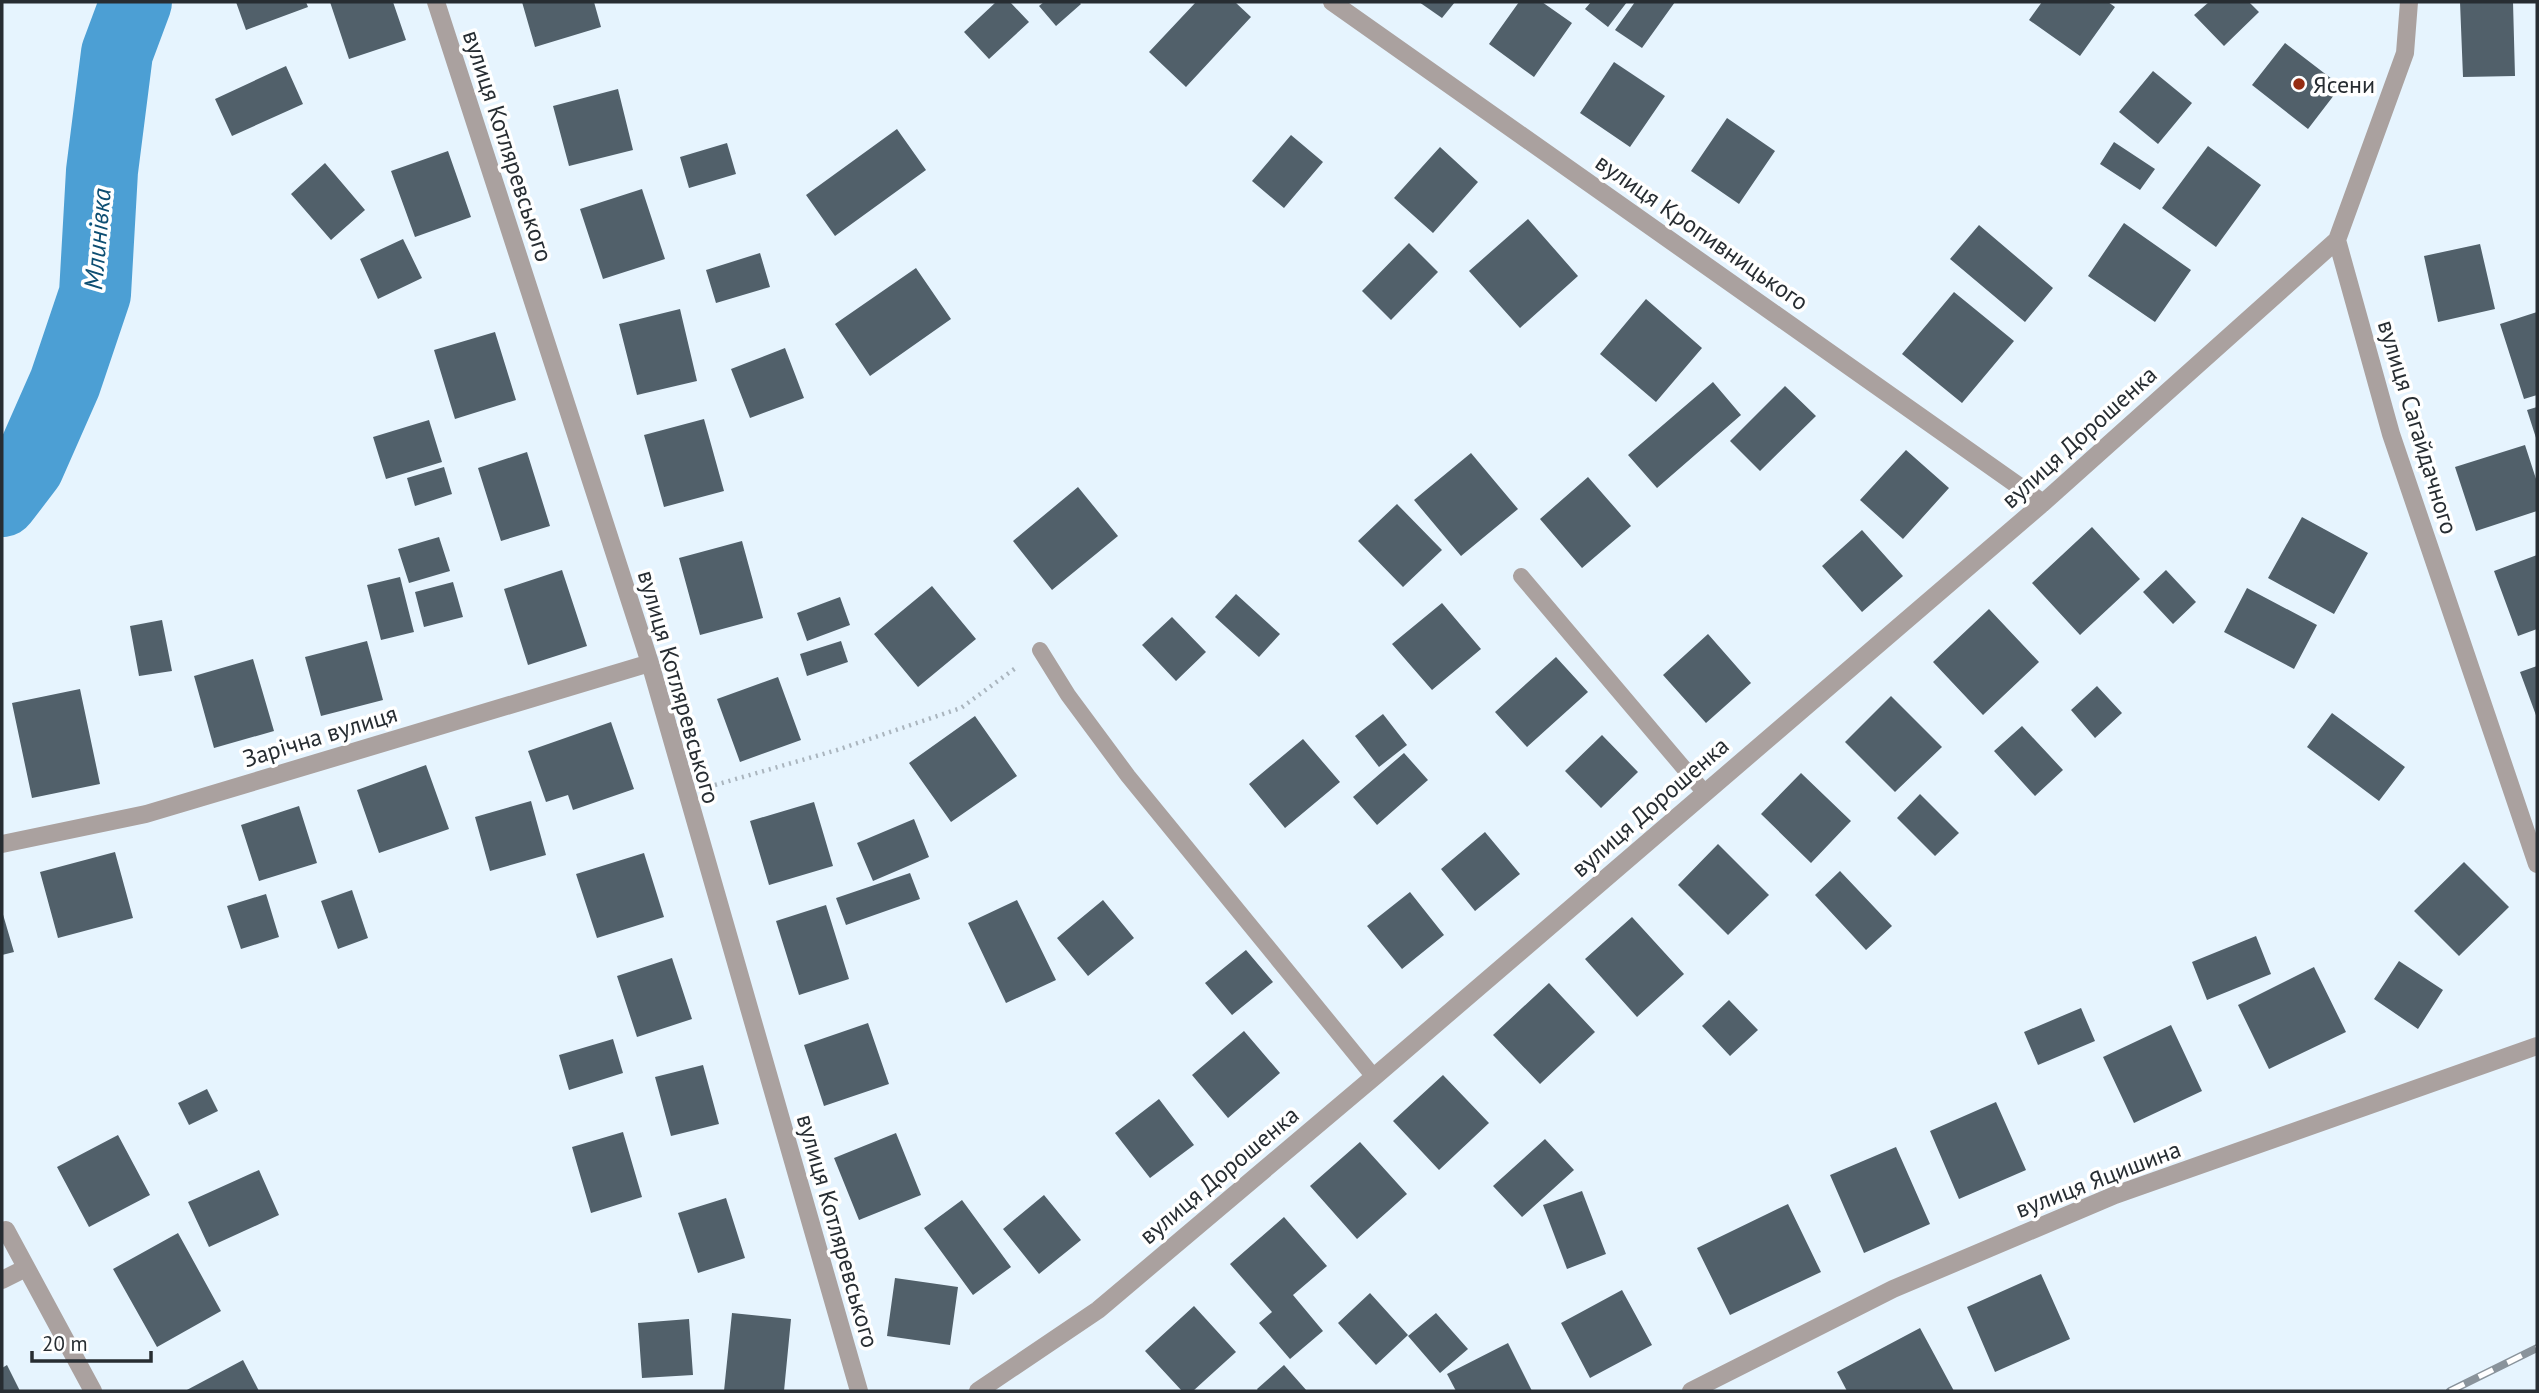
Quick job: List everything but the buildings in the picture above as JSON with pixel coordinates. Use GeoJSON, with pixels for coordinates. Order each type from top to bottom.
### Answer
{"type":"FeatureCollection","features":[{"type":"Feature","properties":{"kind":"street","name":"вулиця Котляревського"},"geometry":{"type":"LineString","coordinates":[[436,2],[650,663],[859,1391]]}},
{"type":"Feature","properties":{"kind":"street","name":"вулиця Кропивницького"},"geometry":{"type":"LineString","coordinates":[[1332,2],[2043,503]]}},
{"type":"Feature","properties":{"kind":"street"},"geometry":{"type":"LineString","coordinates":[[2337,240],[2405,53],[2409,2]]}},
{"type":"Feature","properties":{"kind":"street","name":"вулиця Дорошенка"},"geometry":{"type":"LineString","coordinates":[[978,1391],[1098,1310],[1374,1077],[2043,503],[2337,240]]}},
{"type":"Feature","properties":{"kind":"street","name":"вулиця Сагайдачного"},"geometry":{"type":"LineString","coordinates":[[2337,240],[2391,433],[2537,864]]}},
{"type":"Feature","properties":{"kind":"street","name":"Зарічна вулиця"},"geometry":{"type":"LineString","coordinates":[[2,844],[146,814],[650,663]]}},
{"type":"Feature","properties":{"kind":"street","name":"вулиця Яцишина"},"geometry":{"type":"LineString","coordinates":[[1691,1391],[1893,1289],[2115,1195],[2537,1046]]}},
{"type":"Feature","properties":{"kind":"street"},"geometry":{"type":"LineString","coordinates":[[6,1230],[93,1391]]}},
{"type":"Feature","properties":{"kind":"street"},"geometry":{"type":"LineString","coordinates":[[2,1280],[26,1268]]}},
{"type":"Feature","properties":{"kind":"lane"},"geometry":{"type":"LineString","coordinates":[[1521,576],[1704,793]]}},
{"type":"Feature","properties":{"kind":"lane"},"geometry":{"type":"LineString","coordinates":[[1040,650],[1068,695],[1128,776],[1374,1077]]}},
{"type":"Feature","properties":{"kind":"path"},"geometry":{"type":"LineString","coordinates":[[686,794],[837,750],[961,708],[1040,650]]}},
{"type":"Feature","properties":{"kind":"waterway","name":"Млинівка"},"geometry":{"type":"LineString","coordinates":[[2,501],[28,467],[65,383],[95,294],[102,171],[117,53],[136,2]]}},
{"type":"Feature","properties":{"kind":"railway"},"geometry":{"type":"LineString","coordinates":[[2450,1391],[2537,1348]]}},
{"type":"Feature","properties":{"kind":"place","name":"Ясени"},"geometry":{"type":"Point","coordinates":[2299,84]}}]}
